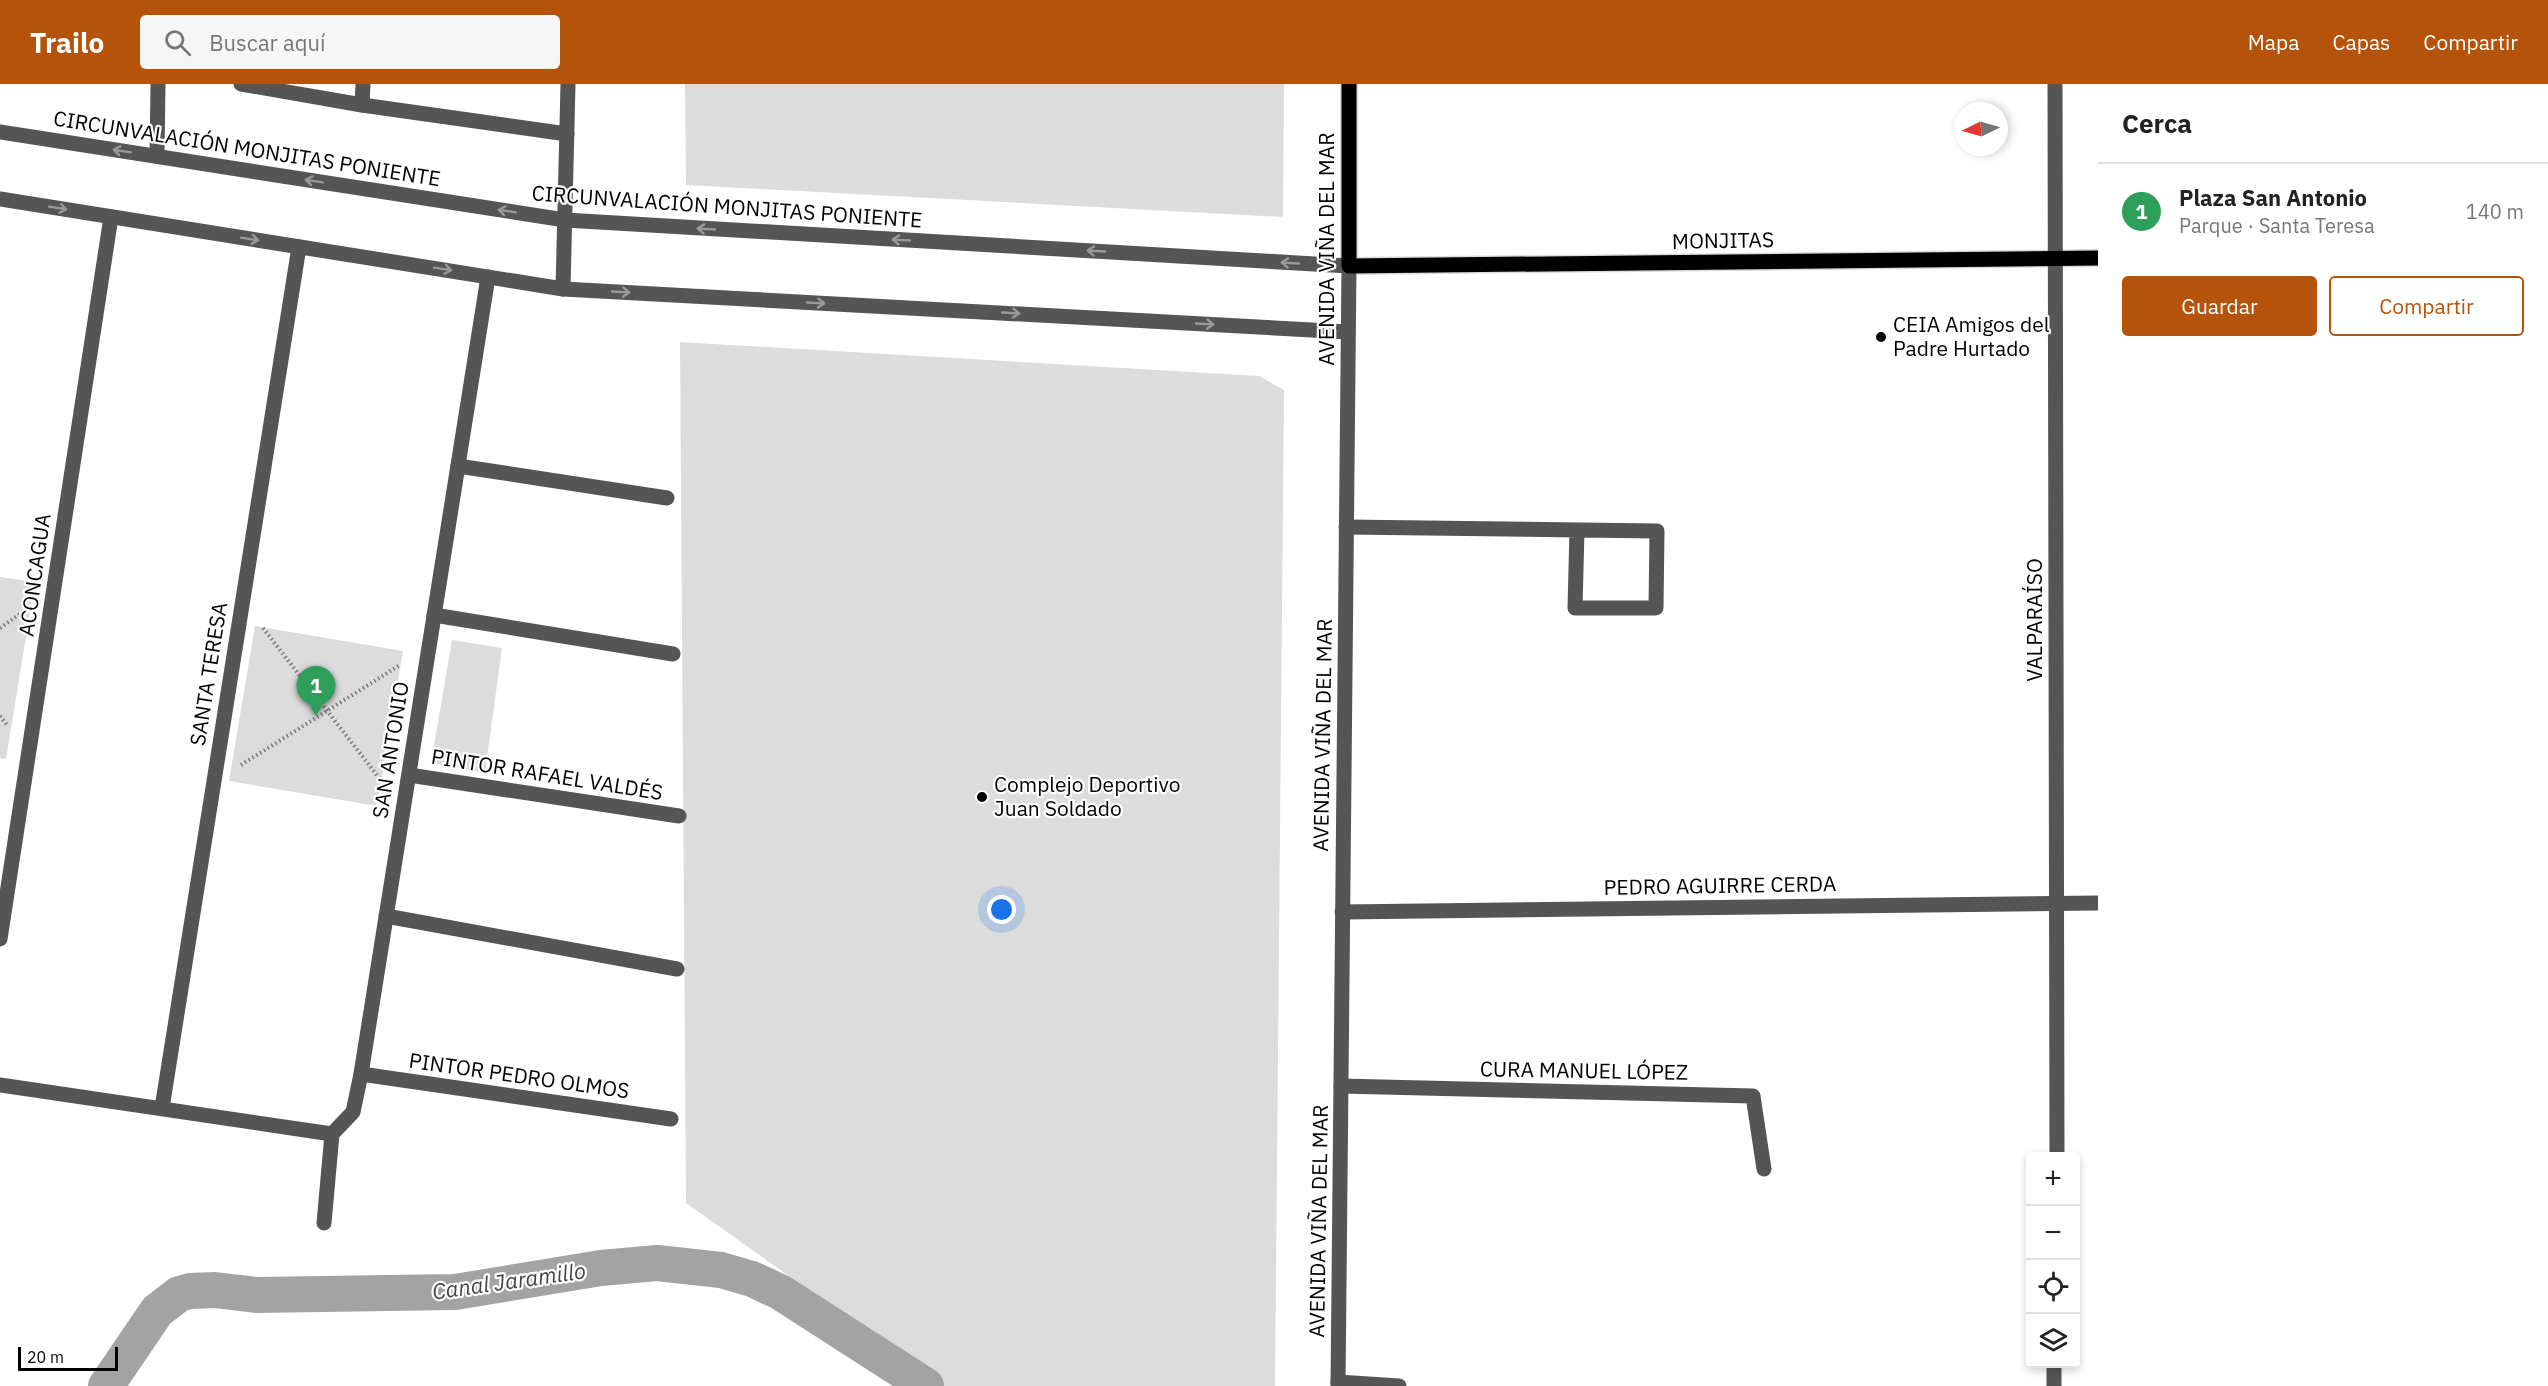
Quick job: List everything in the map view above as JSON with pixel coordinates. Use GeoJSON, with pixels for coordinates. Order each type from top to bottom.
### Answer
{"type":"FeatureCollection","features":[{"type":"Feature","properties":{"kind":"main road","name":"AVENIDA VIÑA DEL MAR"},"geometry":{"type":"LineString","coordinates":[[1349,84],[1349,266]]}},
{"type":"Feature","properties":{"kind":"main road","name":"MONJITAS"},"geometry":{"type":"LineString","coordinates":[[1349,266],[2098,258]]}},
{"type":"Feature","properties":{"kind":"street"},"geometry":{"type":"LineString","coordinates":[[157,156],[158,84]]}},
{"type":"Feature","properties":{"kind":"street"},"geometry":{"type":"LineString","coordinates":[[241,84],[362,105],[567,134]]}},
{"type":"Feature","properties":{"kind":"street"},"geometry":{"type":"LineString","coordinates":[[362,105],[363,84]]}},
{"type":"Feature","properties":{"kind":"street"},"geometry":{"type":"LineString","coordinates":[[563,289],[568,84]]}},
{"type":"Feature","properties":{"kind":"street","name":"VALPARAÍSO"},"geometry":{"type":"LineString","coordinates":[[2055,84],[2057,1152]]}},
{"type":"Feature","properties":{"kind":"street","name":"CIRCUNVALACIÓN MONJITAS PONIENTE"},"geometry":{"type":"LineString","coordinates":[[0,132],[565,220],[1349,266]]}},
{"type":"Feature","properties":{"kind":"street"},"geometry":{"type":"LineString","coordinates":[[0,199],[563,289],[1348,332]]}},
{"type":"Feature","properties":{"kind":"street","name":"ACONCAGUA"},"geometry":{"type":"LineString","coordinates":[[0,939],[111,217]]}},
{"type":"Feature","properties":{"kind":"street","name":"SANTA TERESA"},"geometry":{"type":"LineString","coordinates":[[162,1108],[299,247]]}},
{"type":"Feature","properties":{"kind":"street","name":"AVENIDA VIÑA DEL MAR"},"geometry":{"type":"LineString","coordinates":[[1338,1384],[1349,266]]}},
{"type":"Feature","properties":{"kind":"street","name":"SAN ANTONIO"},"geometry":{"type":"LineString","coordinates":[[332,1134],[353,1112],[361,1074],[488,276]]}},
{"type":"Feature","properties":{"kind":"street"},"geometry":{"type":"LineString","coordinates":[[458,466],[667,498]]}},
{"type":"Feature","properties":{"kind":"street"},"geometry":{"type":"LineString","coordinates":[[1346,527],[1657,531],[1656,608],[1575,608],[1577,530]]}},
{"type":"Feature","properties":{"kind":"street"},"geometry":{"type":"LineString","coordinates":[[434,615],[673,654]]}},
{"type":"Feature","properties":{"kind":"street","name":"PINTOR RAFAEL VALDÉS"},"geometry":{"type":"LineString","coordinates":[[409,775],[679,816]]}},
{"type":"Feature","properties":{"kind":"street","name":"PEDRO AGUIRRE CERDA"},"geometry":{"type":"LineString","coordinates":[[1342,912],[2098,903]]}},
{"type":"Feature","properties":{"kind":"street"},"geometry":{"type":"LineString","coordinates":[[386,916],[677,969]]}},
{"type":"Feature","properties":{"kind":"street","name":"PINTOR PEDRO OLMOS"},"geometry":{"type":"LineString","coordinates":[[361,1074],[671,1119]]}},
{"type":"Feature","properties":{"kind":"street"},"geometry":{"type":"LineString","coordinates":[[0,1085],[332,1134],[324,1223]]}},
{"type":"Feature","properties":{"kind":"street","name":"CURA MANUEL LÓPEZ"},"geometry":{"type":"LineString","coordinates":[[1341,1086],[1753,1096],[1764,1169]]}},
{"type":"Feature","properties":{"kind":"street"},"geometry":{"type":"LineString","coordinates":[[2054,1368],[2054,1386]]}},
{"type":"Feature","properties":{"kind":"street"},"geometry":{"type":"LineString","coordinates":[[1338,1384],[1399,1386]]}},
{"type":"Feature","properties":{"kind":"path"},"geometry":{"type":"LineString","coordinates":[[243,601],[403,809]]}},
{"type":"Feature","properties":{"kind":"path"},"geometry":{"type":"LineString","coordinates":[[213,783],[429,647]]}},
{"type":"Feature","properties":{"kind":"shaded area"},"geometry":{"type":"Polygon","coordinates":[[[685,84],[1284,84],[1283,217],[686,185],[685,84]]]}},
{"type":"Feature","properties":{"kind":"shaded area","name":"Complejo Deportivo Juan Soldado"},"geometry":{"type":"Polygon","coordinates":[[[680,342],[1259,376],[1284,390],[1275,1386],[944,1386],[686,1203],[680,342]]]}},
{"type":"Feature","properties":{"kind":"shaded area"},"geometry":{"type":"Polygon","coordinates":[[[0,577],[35,582],[6,759],[0,758],[0,577]]]}},
{"type":"Feature","properties":{"kind":"shaded area"},"geometry":{"type":"Polygon","coordinates":[[[255,626],[403,651],[377,806],[229,781],[255,626]]]}},
{"type":"Feature","properties":{"kind":"shaded area"},"geometry":{"type":"Polygon","coordinates":[[[452,640],[502,648],[485,773],[431,763],[452,640]]]}},
{"type":"Feature","properties":{"kind":"waterway","name":"Canal Jaramillo"},"geometry":{"type":"LineString","coordinates":[[106,1386],[157,1311],[179,1294],[190,1291],[215,1290],[256,1295],[455,1292],[601,1268],[657,1263],[721,1270],[752,1279],[780,1292],[926,1386]]}},
{"type":"Feature","properties":{"kind":"place","name":"CEIA Amigos del Padre Hurtado"},"geometry":{"type":"Point","coordinates":[1881,337]}},
{"type":"Feature","properties":{"kind":"place","name":"Plaza San Antonio"},"geometry":{"type":"Point","coordinates":[316,716]}},
{"type":"Feature","properties":{"kind":"place","name":"Complejo Deportivo Juan Soldado"},"geometry":{"type":"Point","coordinates":[982,797]}}]}
